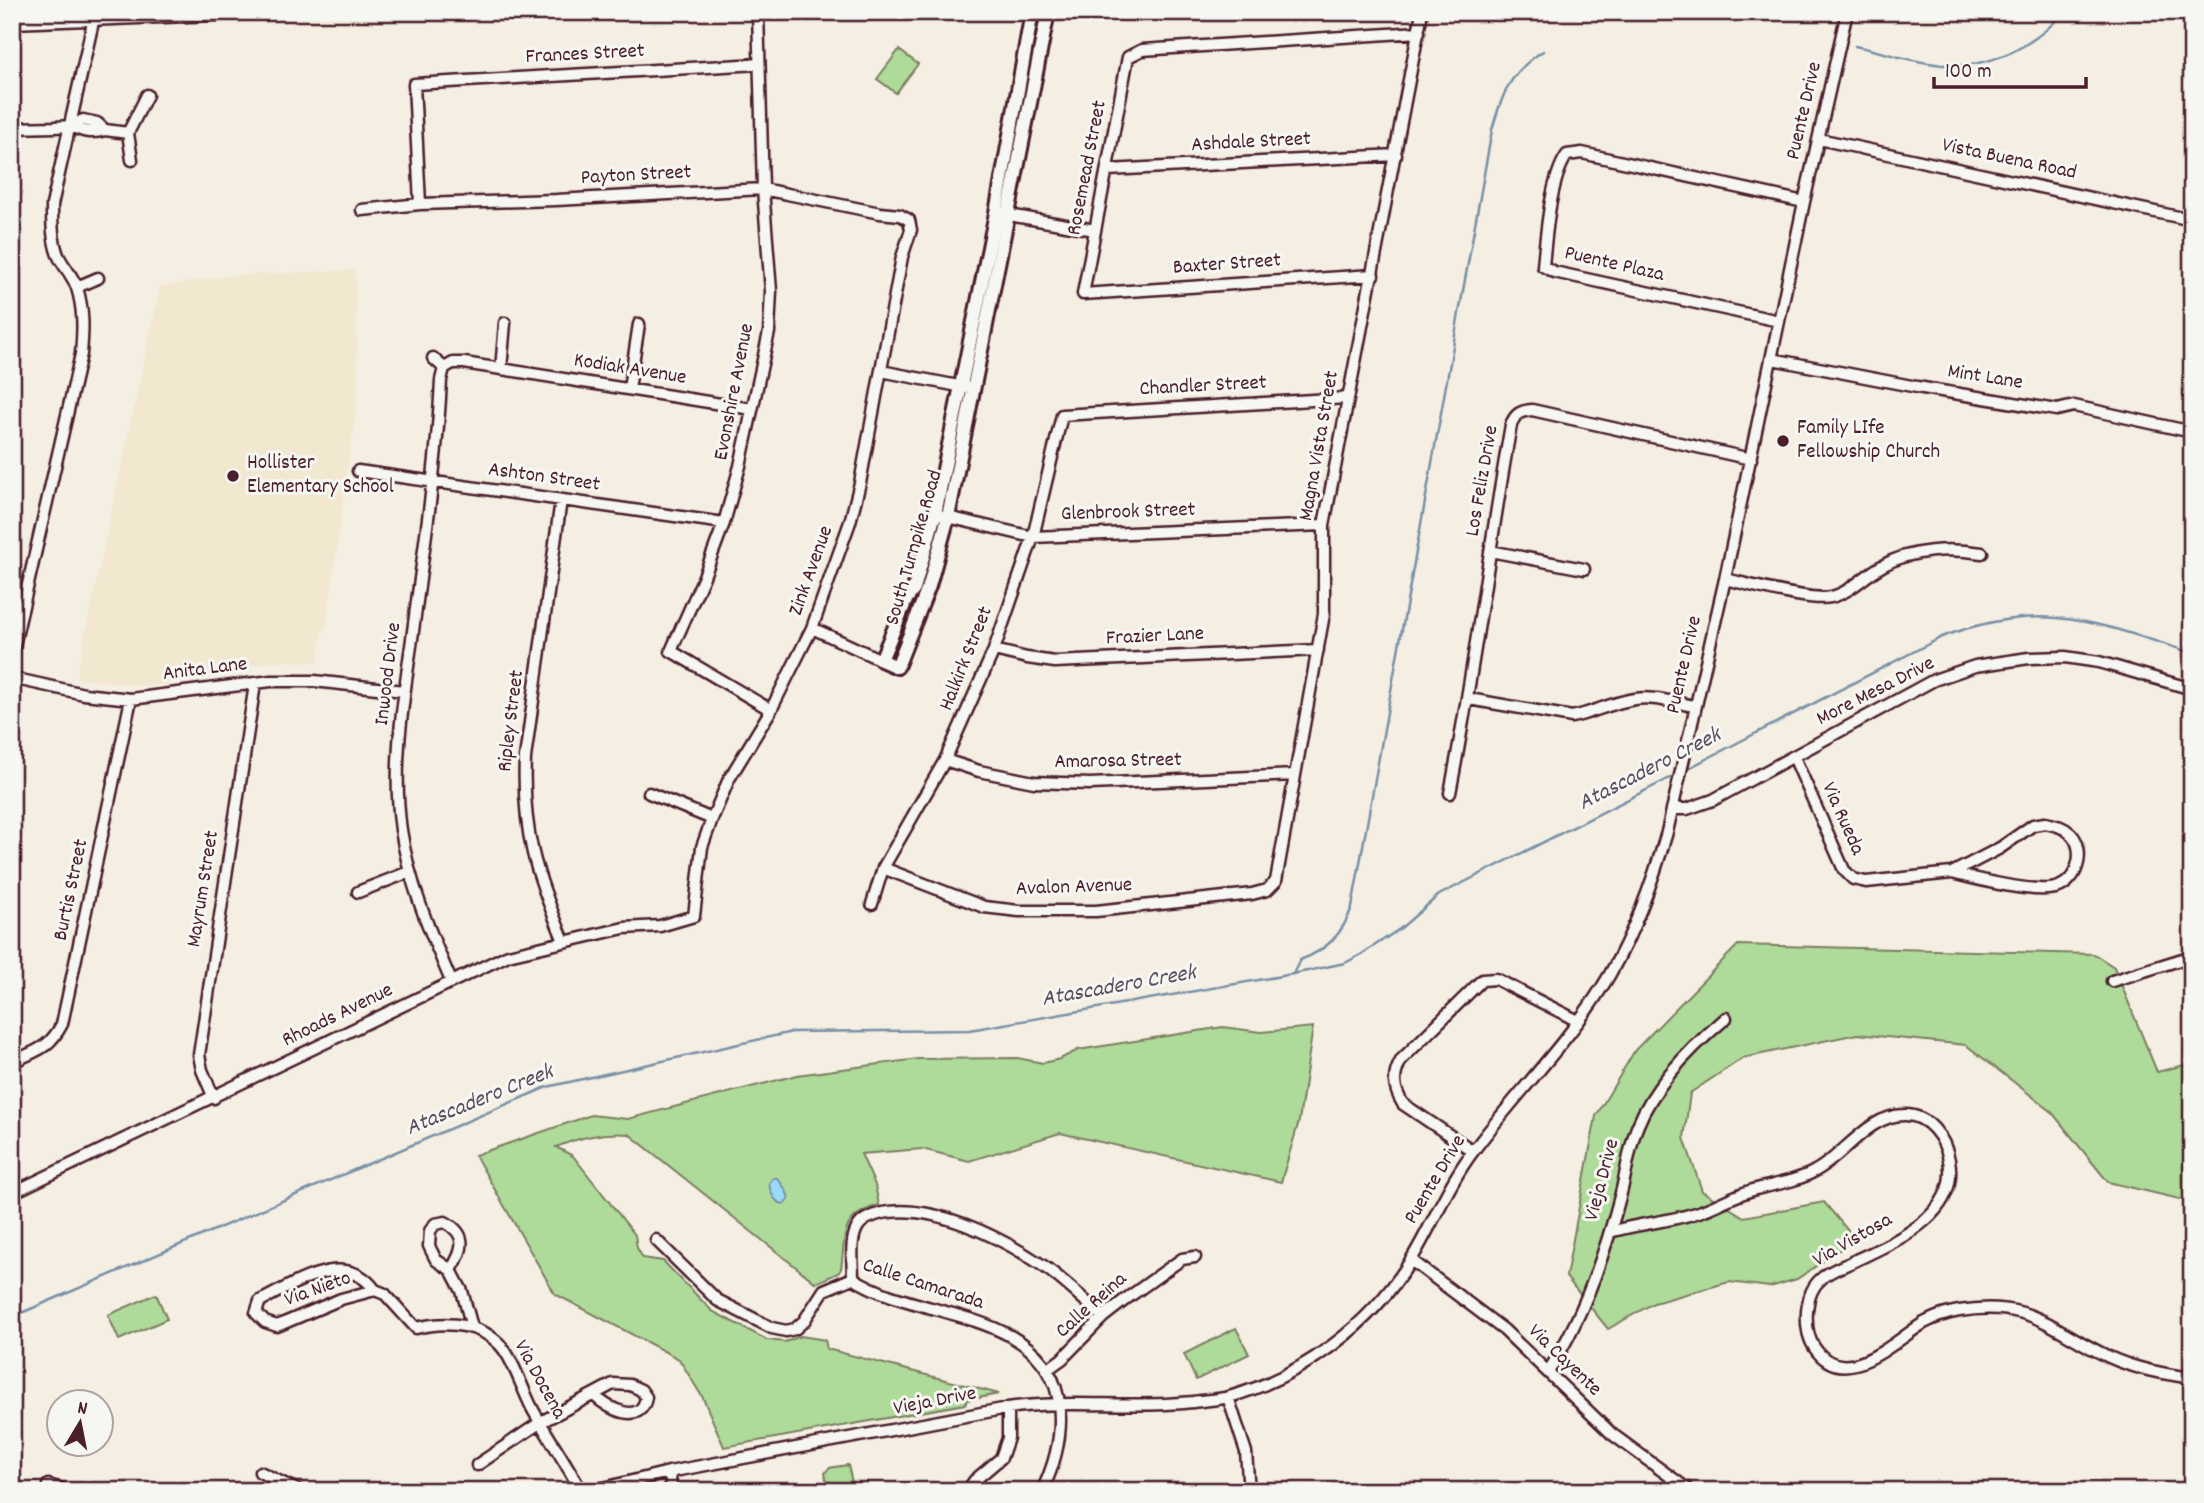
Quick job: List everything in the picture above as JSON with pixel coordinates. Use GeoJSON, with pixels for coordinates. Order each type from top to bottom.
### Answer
{"type":"FeatureCollection","features":[{"type":"Feature","properties":{"kind":"main road"},"geometry":{"type":"LineString","coordinates":[[12,21],[95,15],[240,12]]}},
{"type":"Feature","properties":{"kind":"street","name":"Evonshire Avenue"},"geometry":{"type":"LineString","coordinates":[[758,12],[763,189],[771,291],[769,331],[740,466],[724,523],[703,579],[666,652],[771,710]]}},
{"type":"Feature","properties":{"kind":"street","name":"South Turnpike Road"},"geometry":{"type":"LineString","coordinates":[[1002,214],[1032,12]]}},
{"type":"Feature","properties":{"kind":"street","name":"South Turnpike Road"},"geometry":{"type":"LineString","coordinates":[[881,660],[897,667],[929,586],[1002,214],[1048,12]]}},
{"type":"Feature","properties":{"kind":"street","name":"Magna Vista Street"},"geometry":{"type":"LineString","coordinates":[[1271,887],[1278,872],[1324,614],[1324,525],[1422,12]]}},
{"type":"Feature","properties":{"kind":"street","name":"Puente Drive"},"geometry":{"type":"LineString","coordinates":[[1286,1374],[1326,1350],[1361,1322],[1384,1298],[1411,1260],[1452,1182],[1472,1151],[1578,1021],[1609,975],[1644,903],[1672,809],[1725,579],[1847,12]]}},
{"type":"Feature","properties":{"kind":"street"},"geometry":{"type":"LineString","coordinates":[[12,654],[80,354],[83,330],[76,287],[57,254],[52,228],[52,205],[95,15]]}},
{"type":"Feature","properties":{"kind":"street","name":"Rosemead Street"},"geometry":{"type":"LineString","coordinates":[[1083,294],[1128,57],[1142,50],[1419,32]]}},
{"type":"Feature","properties":{"kind":"street","name":"Frances Street"},"geometry":{"type":"LineString","coordinates":[[420,204],[414,83],[759,64]]}},
{"type":"Feature","properties":{"kind":"street"},"geometry":{"type":"LineString","coordinates":[[132,160],[128,133],[147,95]]}},
{"type":"Feature","properties":{"kind":"street"},"geometry":{"type":"LineString","coordinates":[[12,128],[71,126],[95,133],[105,130],[128,133]]}},
{"type":"Feature","properties":{"kind":"street","name":"Vista Buena Road"},"geometry":{"type":"LineString","coordinates":[[1819,139],[2192,220]]}},
{"type":"Feature","properties":{"kind":"street","name":"Puente Plaza"},"geometry":{"type":"LineString","coordinates":[[1779,321],[1539,269],[1560,165],[1564,153],[1582,153],[1804,202]]}},
{"type":"Feature","properties":{"kind":"street","name":"Ashdale Street"},"geometry":{"type":"LineString","coordinates":[[1108,170],[1396,155]]}},
{"type":"Feature","properties":{"kind":"street","name":"Payton Street"},"geometry":{"type":"LineString","coordinates":[[362,210],[420,204],[763,189],[900,215],[909,220]]}},
{"type":"Feature","properties":{"kind":"street"},"geometry":{"type":"LineString","coordinates":[[1002,214],[1095,230]]}},
{"type":"Feature","properties":{"kind":"street","name":"Zink Avenue"},"geometry":{"type":"LineString","coordinates":[[694,916],[702,847],[712,819],[729,779],[771,710],[812,628],[837,564],[854,509],[902,257],[911,230],[909,220]]}},
{"type":"Feature","properties":{"kind":"street","name":"Baxter Street"},"geometry":{"type":"LineString","coordinates":[[1083,294],[1373,275]]}},
{"type":"Feature","properties":{"kind":"street"},"geometry":{"type":"LineString","coordinates":[[76,287],[98,278]]}},
{"type":"Feature","properties":{"kind":"street"},"geometry":{"type":"LineString","coordinates":[[501,369],[505,323]]}},
{"type":"Feature","properties":{"kind":"street"},"geometry":{"type":"LineString","coordinates":[[629,389],[639,324]]}},
{"type":"Feature","properties":{"kind":"street"},"geometry":{"type":"LineString","coordinates":[[433,358],[446,366]]}},
{"type":"Feature","properties":{"kind":"street","name":"Mint Lane"},"geometry":{"type":"LineString","coordinates":[[1772,359],[2057,410],[2074,406],[2192,432]]}},
{"type":"Feature","properties":{"kind":"street","name":"Kodiak Avenue"},"geometry":{"type":"LineString","coordinates":[[446,366],[464,363],[752,409]]}},
{"type":"Feature","properties":{"kind":"street","name":"Inwood Drive"},"geometry":{"type":"LineString","coordinates":[[446,366],[441,380],[433,481],[404,691],[398,775],[401,828],[409,872],[433,941],[451,981]]}},
{"type":"Feature","properties":{"kind":"street"},"geometry":{"type":"LineString","coordinates":[[881,371],[967,387]]}},
{"type":"Feature","properties":{"kind":"street","name":"Chandler Street"},"geometry":{"type":"LineString","coordinates":[[1062,415],[1348,398]]}},
{"type":"Feature","properties":{"kind":"street"},"geometry":{"type":"LineString","coordinates":[[1514,400],[1523,411]]}},
{"type":"Feature","properties":{"kind":"street","name":"Los Feliz Drive"},"geometry":{"type":"LineString","coordinates":[[1450,793],[1469,699],[1490,551],[1511,425],[1515,416],[1532,410],[1751,459]]}},
{"type":"Feature","properties":{"kind":"street","name":"Halkirk Street"},"geometry":{"type":"LineString","coordinates":[[872,904],[883,868],[945,760],[994,650],[1032,537],[1062,415]]}},
{"type":"Feature","properties":{"kind":"street","name":"Ashton Street"},"geometry":{"type":"LineString","coordinates":[[358,471],[724,523]]}},
{"type":"Feature","properties":{"kind":"street","name":"Ripley Street"},"geometry":{"type":"LineString","coordinates":[[561,500],[525,758],[524,785],[525,820],[530,846],[539,880],[564,941]]}},
{"type":"Feature","properties":{"kind":"street","name":"Glenbrook Street"},"geometry":{"type":"LineString","coordinates":[[942,515],[1032,537],[1324,525]]}},
{"type":"Feature","properties":{"kind":"street"},"geometry":{"type":"LineString","coordinates":[[1725,579],[1829,598],[1842,594],[1883,565],[1917,553],[1958,549],[1982,553]]}},
{"type":"Feature","properties":{"kind":"street"},"geometry":{"type":"LineString","coordinates":[[1490,551],[1584,569]]}},
{"type":"Feature","properties":{"kind":"street"},"geometry":{"type":"LineString","coordinates":[[812,628],[881,660]]}},
{"type":"Feature","properties":{"kind":"street","name":"Frazier Lane"},"geometry":{"type":"LineString","coordinates":[[994,650],[1055,662],[1318,650]]}},
{"type":"Feature","properties":{"kind":"street","name":"More Mesa Drive"},"geometry":{"type":"LineString","coordinates":[[1672,809],[1687,809],[1713,800],[1934,680],[1989,664],[2029,658],[2064,657],[2099,662],[2192,689]]}},
{"type":"Feature","properties":{"kind":"street","name":"Anita Lane"},"geometry":{"type":"LineString","coordinates":[[12,678],[85,694],[131,699],[255,684],[314,681],[404,691]]}},
{"type":"Feature","properties":{"kind":"street","name":"Mayrum Street"},"geometry":{"type":"LineString","coordinates":[[214,1098],[202,1070],[200,1055],[255,684]]}},
{"type":"Feature","properties":{"kind":"street"},"geometry":{"type":"LineString","coordinates":[[1469,699],[1572,717],[1633,699],[1651,698],[1694,706]]}},
{"type":"Feature","properties":{"kind":"street","name":"Burtis Street"},"geometry":{"type":"LineString","coordinates":[[12,1062],[44,1047],[54,1039],[62,1024],[131,699]]}},
{"type":"Feature","properties":{"kind":"street","name":"Via Rueda"},"geometry":{"type":"LineString","coordinates":[[1794,757],[1844,870],[1853,879],[1866,882],[1952,873],[1996,883],[2046,889],[2059,887],[2071,879],[2079,858],[2078,849],[2071,834],[2059,825],[2033,825],[2000,848],[1952,873]]}},
{"type":"Feature","properties":{"kind":"street","name":"Amarosa Street"},"geometry":{"type":"LineString","coordinates":[[945,760],[979,771],[1034,782],[1090,784],[1295,775]]}},
{"type":"Feature","properties":{"kind":"street"},"geometry":{"type":"LineString","coordinates":[[649,793],[712,819]]}},
{"type":"Feature","properties":{"kind":"street","name":"Avalon Avenue"},"geometry":{"type":"LineString","coordinates":[[883,868],[984,907],[1019,911],[1096,911],[1252,894],[1271,887]]}},
{"type":"Feature","properties":{"kind":"street"},"geometry":{"type":"LineString","coordinates":[[358,892],[409,872]]}},
{"type":"Feature","properties":{"kind":"street","name":"Rhoads Avenue"},"geometry":{"type":"LineString","coordinates":[[12,1193],[508,955],[624,928],[660,926],[694,916]]}},
{"type":"Feature","properties":{"kind":"street"},"geometry":{"type":"LineString","coordinates":[[2112,981],[2192,956]]}},
{"type":"Feature","properties":{"kind":"street"},"geometry":{"type":"LineString","coordinates":[[1472,1151],[1403,1104],[1397,1094],[1394,1080],[1396,1068],[1402,1059],[1482,980],[1488,978],[1496,979],[1578,1021]]}},
{"type":"Feature","properties":{"kind":"street","name":"Vieja Drive"},"geometry":{"type":"LineString","coordinates":[[1548,1372],[1563,1349],[1579,1314],[1610,1232],[1638,1123],[1651,1099],[1702,1039],[1726,1018]]}},
{"type":"Feature","properties":{"kind":"street","name":"Via Vistosa"},"geometry":{"type":"LineString","coordinates":[[1610,1232],[1637,1224],[1698,1213],[1751,1190],[1804,1176],[1816,1171],[1876,1124],[1891,1116],[1905,1114],[1919,1117],[1939,1134],[1945,1145],[1951,1177],[1948,1190],[1937,1209],[1896,1240],[1822,1277],[1812,1290],[1807,1304],[1806,1323],[1810,1340],[1819,1353],[1844,1366],[1858,1365],[1941,1316],[1957,1311],[1996,1309],[2016,1311],[2044,1320],[2108,1356],[2129,1364],[2157,1373],[2192,1378]]}},
{"type":"Feature","properties":{"kind":"street"},"geometry":{"type":"LineString","coordinates":[[853,1278],[854,1239],[859,1225],[875,1214],[911,1210],[971,1228],[1015,1248],[1044,1266],[1103,1317]]}},
{"type":"Feature","properties":{"kind":"street"},"geometry":{"type":"LineString","coordinates":[[451,1270],[461,1254],[462,1238],[454,1226],[445,1222],[435,1224],[430,1231],[429,1246],[436,1260],[451,1270],[462,1291],[472,1327]]}},
{"type":"Feature","properties":{"kind":"street","name":"Calle Camarada"},"geometry":{"type":"LineString","coordinates":[[656,1240],[717,1300],[772,1328],[786,1331],[795,1329],[804,1321],[824,1290],[853,1278],[865,1286],[1004,1331],[1020,1340],[1048,1369]]}},
{"type":"Feature","properties":{"kind":"street","name":"Calle Reina"},"geometry":{"type":"LineString","coordinates":[[1048,1369],[1062,1359],[1103,1317],[1182,1259],[1195,1257]]}},
{"type":"Feature","properties":{"kind":"street","name":"Via Cayente"},"geometry":{"type":"LineString","coordinates":[[1411,1260],[1504,1330],[1612,1434],[1690,1491]]}},
{"type":"Feature","properties":{"kind":"street","name":"Via Nieto"},"geometry":{"type":"LineString","coordinates":[[375,1290],[341,1299],[277,1326],[265,1322],[256,1313],[260,1301],[314,1275],[336,1269],[350,1270],[368,1281],[375,1290],[385,1294],[415,1328],[451,1323],[472,1327]]}},
{"type":"Feature","properties":{"kind":"street","name":"Via Docena"},"geometry":{"type":"LineString","coordinates":[[472,1327],[490,1336],[507,1354],[541,1422],[581,1491]]}},
{"type":"Feature","properties":{"kind":"street"},"geometry":{"type":"LineString","coordinates":[[1042,1491],[1052,1471],[1059,1444],[1061,1421],[1059,1404],[1048,1369]]}},
{"type":"Feature","properties":{"kind":"street","name":"Vieja Drive"},"geometry":{"type":"LineString","coordinates":[[591,1491],[669,1472],[1008,1408],[1059,1404],[1167,1405],[1228,1398],[1286,1374]]}},
{"type":"Feature","properties":{"kind":"street"},"geometry":{"type":"LineString","coordinates":[[477,1465],[541,1422],[614,1384],[630,1385],[642,1390],[646,1398],[645,1407],[639,1413],[630,1414],[603,1404],[595,1396]]}},
{"type":"Feature","properties":{"kind":"street"},"geometry":{"type":"LineString","coordinates":[[1228,1398],[1246,1452],[1249,1491]]}},
{"type":"Feature","properties":{"kind":"street"},"geometry":{"type":"LineString","coordinates":[[968,1491],[975,1480],[1001,1458],[1008,1438],[1008,1408]]}},
{"type":"Feature","properties":{"kind":"street"},"geometry":{"type":"LineString","coordinates":[[260,1472],[299,1491]]}},
{"type":"Feature","properties":{"kind":"street"},"geometry":{"type":"LineString","coordinates":[[669,1472],[672,1491]]}},
{"type":"Feature","properties":{"kind":"street"},"geometry":{"type":"LineString","coordinates":[[48,1485],[69,1491]]}},
{"type":"Feature","properties":{"kind":"shaded area","name":"Hollister Elementary School"},"geometry":{"type":"Polygon","coordinates":[[[355,270],[358,394],[326,627],[322,632],[318,662],[273,661],[147,686],[76,678],[160,287],[225,276],[355,270]]]}},
{"type":"Feature","properties":{"kind":"green space"},"geometry":{"type":"Polygon","coordinates":[[[899,50],[918,64],[896,93],[877,79],[899,50]]]}},
{"type":"Feature","properties":{"kind":"green space"},"geometry":{"type":"Polygon","coordinates":[[[1738,945],[2094,954],[2114,967],[2157,1072],[2192,1063],[2192,1202],[2108,1182],[2051,1111],[1966,1045],[1857,1034],[1743,1058],[1690,1093],[1684,1138],[1702,1191],[1744,1217],[1824,1202],[1855,1239],[1797,1279],[1770,1287],[1729,1282],[1654,1303],[1608,1329],[1566,1277],[1596,1116],[1635,1050],[1738,945]]]}},
{"type":"Feature","properties":{"kind":"green space"},"geometry":{"type":"Polygon","coordinates":[[[1223,1027],[1261,1032],[1313,1027],[1299,1121],[1281,1182],[1060,1133],[969,1161],[922,1149],[861,1154],[875,1185],[879,1205],[857,1215],[851,1221],[845,1237],[841,1269],[816,1283],[629,1134],[592,1136],[556,1147],[573,1156],[635,1235],[637,1248],[643,1258],[663,1261],[712,1311],[767,1340],[785,1342],[801,1336],[825,1340],[827,1349],[999,1394],[967,1400],[965,1404],[724,1447],[703,1398],[679,1359],[555,1294],[475,1155],[591,1115],[628,1119],[797,1075],[918,1059],[1017,1058],[1043,1063],[1060,1059],[1078,1050],[1223,1027]]]}},
{"type":"Feature","properties":{"kind":"green space"},"geometry":{"type":"Polygon","coordinates":[[[156,1294],[167,1319],[119,1340],[108,1315],[156,1294]]]}},
{"type":"Feature","properties":{"kind":"green space"},"geometry":{"type":"Polygon","coordinates":[[[1236,1328],[1249,1354],[1196,1380],[1184,1354],[1236,1328]]]}},
{"type":"Feature","properties":{"kind":"green space"},"geometry":{"type":"Polygon","coordinates":[[[848,1465],[854,1491],[828,1491],[825,1473],[829,1468],[848,1465]]]}},
{"type":"Feature","properties":{"kind":"water"},"geometry":{"type":"Polygon","coordinates":[[[773,1178],[777,1178],[787,1194],[789,1199],[784,1204],[778,1202],[772,1193],[769,1183],[773,1178]]]}},
{"type":"Feature","properties":{"kind":"waterway"},"geometry":{"type":"LineString","coordinates":[[1855,46],[1928,63],[1966,65],[1985,62],[2003,56],[2036,38],[2064,12]]}},
{"type":"Feature","properties":{"kind":"waterway"},"geometry":{"type":"LineString","coordinates":[[1293,974],[1300,960],[1332,940],[1343,926],[1352,907],[1492,130],[1509,85],[1523,67],[1543,51]]}},
{"type":"Feature","properties":{"kind":"waterway","name":"Atascadero Creek"},"geometry":{"type":"LineString","coordinates":[[1685,770],[1942,637],[1977,626],[2010,619],[2068,619],[2097,624],[2192,653]]}},
{"type":"Feature","properties":{"kind":"waterway","name":"Atascadero Creek"},"geometry":{"type":"LineString","coordinates":[[12,1317],[547,1087],[792,1032],[970,1030],[1345,963],[1401,928],[1439,895],[1676,775]]}},
{"type":"Feature","properties":{"kind":"place","name":"Family LIfe Fellowship Church"},"geometry":{"type":"Point","coordinates":[1783,441]}},
{"type":"Feature","properties":{"kind":"place","name":"Hollister Elementary School"},"geometry":{"type":"Point","coordinates":[233,476]}}]}
